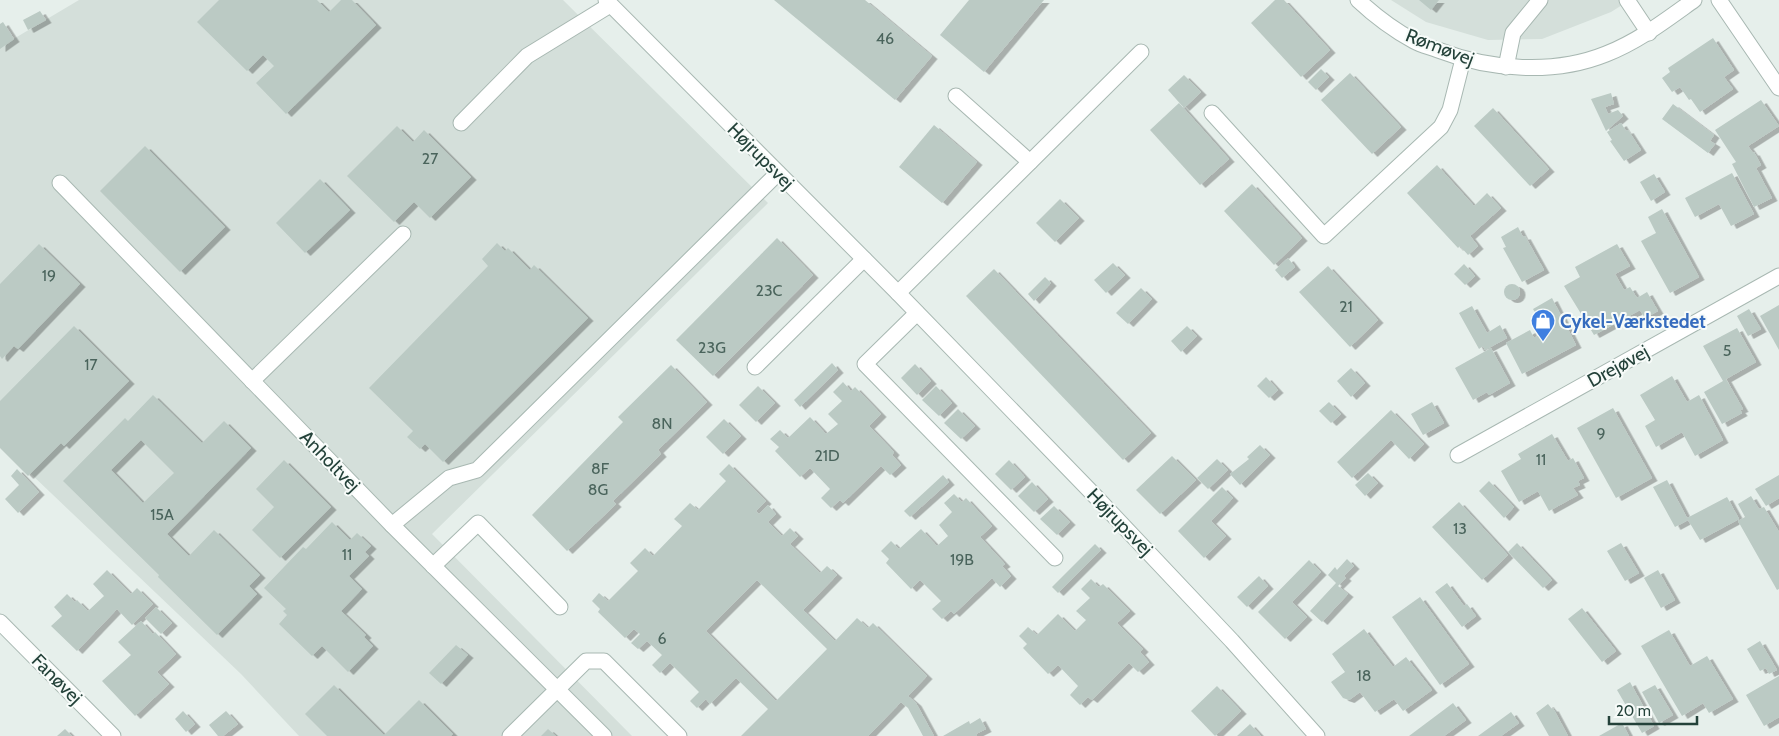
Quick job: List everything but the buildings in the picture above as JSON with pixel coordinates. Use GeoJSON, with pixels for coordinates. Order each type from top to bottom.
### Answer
{"type":"FeatureCollection","features":[{"type":"Feature","properties":{"kind":"street","name":"Rømøvej"},"geometry":{"type":"LineString","coordinates":[[1358,0],[1374,14],[1414,41],[1463,60],[1506,67],[1559,66],[1606,54],[1648,33],[1694,0]]}},
{"type":"Feature","properties":{"kind":"street"},"geometry":{"type":"LineString","coordinates":[[1506,67],[1513,33],[1540,0]]}},
{"type":"Feature","properties":{"kind":"street"},"geometry":{"type":"LineString","coordinates":[[1627,0],[1648,33]]}},
{"type":"Feature","properties":{"kind":"street"},"geometry":{"type":"LineString","coordinates":[[1719,0],[1779,88]]}},
{"type":"Feature","properties":{"kind":"street"},"geometry":{"type":"LineString","coordinates":[[461,123],[527,56],[608,2]]}},
{"type":"Feature","properties":{"kind":"street","name":"Højrupsvej"},"geometry":{"type":"LineString","coordinates":[[608,2],[898,292],[1232,640],[1317,736]]}},
{"type":"Feature","properties":{"kind":"street"},"geometry":{"type":"LineString","coordinates":[[898,292],[1141,52]]}},
{"type":"Feature","properties":{"kind":"street"},"geometry":{"type":"LineString","coordinates":[[1212,113],[1324,236],[1441,127],[1450,110],[1463,60]]}},
{"type":"Feature","properties":{"kind":"street"},"geometry":{"type":"LineString","coordinates":[[956,96],[1030,162]]}},
{"type":"Feature","properties":{"kind":"street"},"geometry":{"type":"LineString","coordinates":[[392,525],[448,478],[477,470],[778,173]]}},
{"type":"Feature","properties":{"kind":"street","name":"Anholtvej"},"geometry":{"type":"LineString","coordinates":[[60,183],[392,525],[604,736]]}},
{"type":"Feature","properties":{"kind":"street"},"geometry":{"type":"LineString","coordinates":[[252,381],[403,234]]}},
{"type":"Feature","properties":{"kind":"street"},"geometry":{"type":"LineString","coordinates":[[756,367],[864,259]]}},
{"type":"Feature","properties":{"kind":"street","name":"Drejøvej"},"geometry":{"type":"LineString","coordinates":[[1458,455],[1779,276]]}},
{"type":"Feature","properties":{"kind":"street"},"geometry":{"type":"LineString","coordinates":[[917,313],[865,364],[1055,558]]}},
{"type":"Feature","properties":{"kind":"street"},"geometry":{"type":"LineString","coordinates":[[433,566],[478,523],[560,607]]}},
{"type":"Feature","properties":{"kind":"street","name":"Fanøvej"},"geometry":{"type":"LineString","coordinates":[[0,622],[113,736]]}},
{"type":"Feature","properties":{"kind":"street"},"geometry":{"type":"LineString","coordinates":[[510,736],[586,661],[604,661],[679,736]]}},
{"type":"Feature","properties":{"kind":"shaded area"},"geometry":{"type":"Polygon","coordinates":[[[79,0],[563,0],[768,203],[432,534],[632,736],[299,736],[241,674],[9,453],[0,442],[0,47],[79,0]]]}},
{"type":"Feature","properties":{"kind":"shaded area"},"geometry":{"type":"Polygon","coordinates":[[[1391,0],[1630,0],[1611,12],[1542,39],[1488,40],[1426,22],[1391,0]]]}},
{"type":"Feature","properties":{"kind":"place","name":"Cykel-Værkstedet"},"geometry":{"type":"Point","coordinates":[1543,342]}}]}
